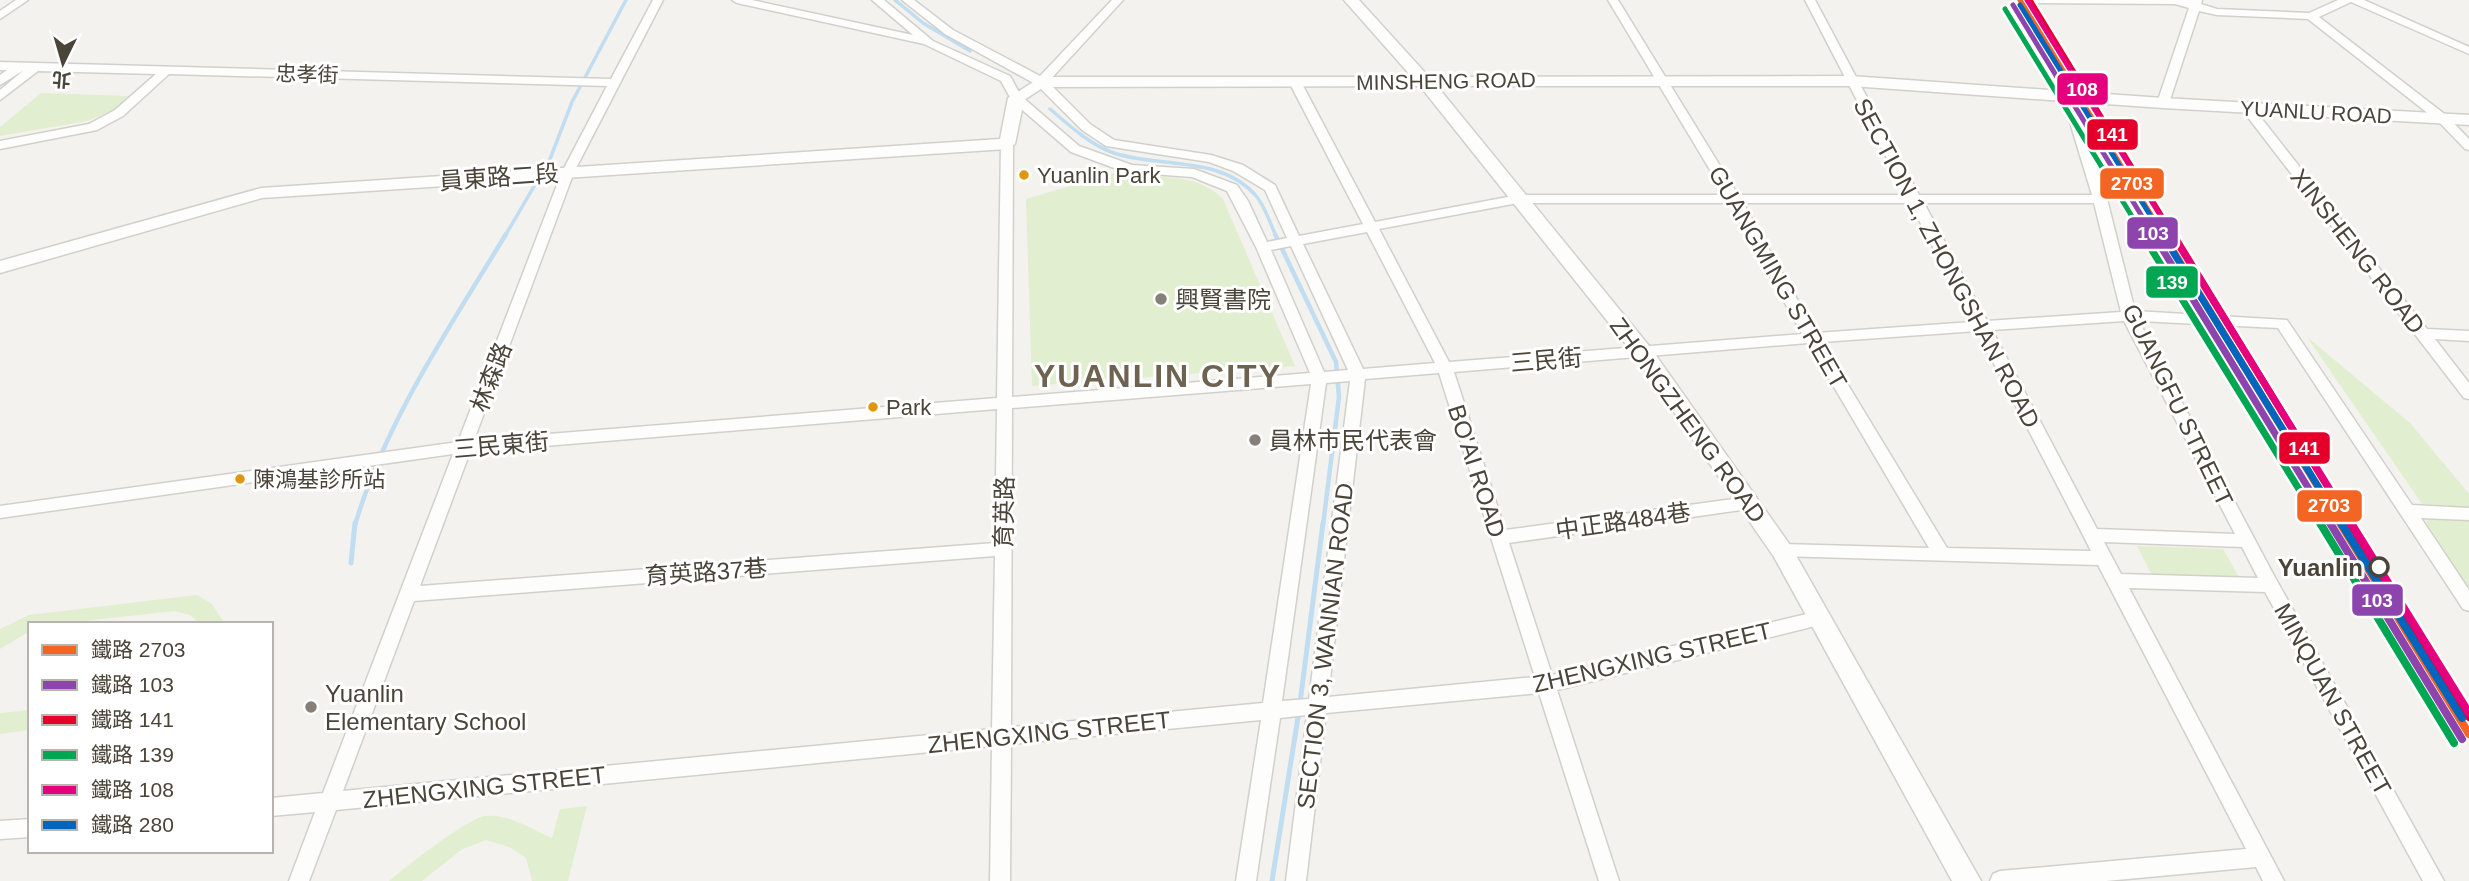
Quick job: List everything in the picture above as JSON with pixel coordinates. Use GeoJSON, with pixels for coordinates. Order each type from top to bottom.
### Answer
{"type":"FeatureCollection","features":[{"type":"Feature","properties":{"kind":"street"},"geometry":{"type":"LineString","coordinates":[[0,16],[23,0]]}},
{"type":"Feature","properties":{"kind":"street","name":"林森路"},"geometry":{"type":"LineString","coordinates":[[299,881],[568,172],[658,0]]}},
{"type":"Feature","properties":{"kind":"street"},"geometry":{"type":"LineString","coordinates":[[737,0],[929,43],[1006,79],[1016,98],[1075,149],[1099,160],[1130,169],[1194,173],[1232,188],[1263,247],[1319,377]]}},
{"type":"Feature","properties":{"kind":"street"},"geometry":{"type":"LineString","coordinates":[[877,0],[929,43]]}},
{"type":"Feature","properties":{"kind":"street"},"geometry":{"type":"LineString","coordinates":[[907,0],[949,32],[1041,82],[1086,127],[1110,143],[1211,159],[1256,177],[1270,188],[1358,375]]}},
{"type":"Feature","properties":{"kind":"street"},"geometry":{"type":"LineString","coordinates":[[1007,144],[1016,98],[1041,82],[1118,0]]}},
{"type":"Feature","properties":{"kind":"street","name":"ZHONGZHENG ROAD"},"geometry":{"type":"LineString","coordinates":[[1352,0],[1424,81],[1643,352],[1782,551],[1967,881]]}},
{"type":"Feature","properties":{"kind":"street","name":"GUANGMING STREET"},"geometry":{"type":"LineString","coordinates":[[1613,0],[1733,197],[1812,338],[1942,554]]}},
{"type":"Feature","properties":{"kind":"street"},"geometry":{"type":"LineString","coordinates":[[1810,0],[1851,81]]}},
{"type":"Feature","properties":{"kind":"street"},"geometry":{"type":"LineString","coordinates":[[2017,0],[2175,1],[2196,3],[2217,12],[2311,16],[2347,0]]}},
{"type":"Feature","properties":{"kind":"street"},"geometry":{"type":"LineString","coordinates":[[2355,0],[2469,51]]}},
{"type":"Feature","properties":{"kind":"street"},"geometry":{"type":"LineString","coordinates":[[2163,103],[2196,3]]}},
{"type":"Feature","properties":{"kind":"street"},"geometry":{"type":"LineString","coordinates":[[872,29],[893,14]]}},
{"type":"Feature","properties":{"kind":"street"},"geometry":{"type":"LineString","coordinates":[[2311,16],[2443,119],[2469,146]]}},
{"type":"Feature","properties":{"kind":"street","name":"忠孝街"},"geometry":{"type":"LineString","coordinates":[[0,66],[614,83]]}},
{"type":"Feature","properties":{"kind":"street"},"geometry":{"type":"LineString","coordinates":[[0,81],[18,66]]}},
{"type":"Feature","properties":{"kind":"street"},"geometry":{"type":"LineString","coordinates":[[0,96],[35,67]]}},
{"type":"Feature","properties":{"kind":"street"},"geometry":{"type":"LineString","coordinates":[[0,145],[69,134],[100,124],[139,96],[167,70]]}},
{"type":"Feature","properties":{"kind":"street","name":"MINSHENG ROAD"},"geometry":{"type":"LineString","coordinates":[[1041,82],[1079,84],[1660,79],[1851,81]]}},
{"type":"Feature","properties":{"kind":"street","name":"SECTION 1, ZHONGSHAN ROAD"},"geometry":{"type":"LineString","coordinates":[[1851,81],[2163,103]]}},
{"type":"Feature","properties":{"kind":"street","name":"SECTION 1, ZHONGSHAN ROAD"},"geometry":{"type":"LineString","coordinates":[[1851,81],[2274,881]]}},
{"type":"Feature","properties":{"kind":"street","name":"BO'AI ROAD"},"geometry":{"type":"LineString","coordinates":[[1295,82],[1445,369],[1609,881]]}},
{"type":"Feature","properties":{"kind":"street","name":"GUANGFU STREET"},"geometry":{"type":"LineString","coordinates":[[2068,96],[2100,199],[2129,316],[2270,585]]}},
{"type":"Feature","properties":{"kind":"street","name":"YUANLU ROAD"},"geometry":{"type":"LineString","coordinates":[[2163,103],[2469,120]]}},
{"type":"Feature","properties":{"kind":"street","name":"XINSHENG ROAD"},"geometry":{"type":"LineString","coordinates":[[2246,108],[2469,394]]}},
{"type":"Feature","properties":{"kind":"street","name":"員東路二段"},"geometry":{"type":"LineString","coordinates":[[0,267],[171,216],[261,194],[1007,144]]}},
{"type":"Feature","properties":{"kind":"street","name":"育英路"},"geometry":{"type":"LineString","coordinates":[[1000,881],[1007,144]]}},
{"type":"Feature","properties":{"kind":"street"},"geometry":{"type":"LineString","coordinates":[[1263,247],[1518,199],[2100,199]]}},
{"type":"Feature","properties":{"kind":"street","name":"三民街"},"geometry":{"type":"LineString","coordinates":[[1005,404],[1812,338],[2129,316],[2283,323],[2409,511]]}},
{"type":"Feature","properties":{"kind":"street"},"geometry":{"type":"LineString","coordinates":[[2422,334],[2469,336]]}},
{"type":"Feature","properties":{"kind":"street","name":"SECTION 3, WANNIAN ROAD"},"geometry":{"type":"LineString","coordinates":[[1296,881],[1358,375]]}},
{"type":"Feature","properties":{"kind":"street","name":"SECTION 3, WANNIAN ROAD"},"geometry":{"type":"LineString","coordinates":[[1246,881],[1319,377]]}},
{"type":"Feature","properties":{"kind":"street","name":"三民東街"},"geometry":{"type":"LineString","coordinates":[[0,512],[464,447],[1005,404]]}},
{"type":"Feature","properties":{"kind":"street","name":"中正路484巷"},"geometry":{"type":"LineString","coordinates":[[1498,538],[1748,503]]}},
{"type":"Feature","properties":{"kind":"street"},"geometry":{"type":"LineString","coordinates":[[2409,511],[2469,514]]}},
{"type":"Feature","properties":{"kind":"street"},"geometry":{"type":"LineString","coordinates":[[2409,511],[2469,604]]}},
{"type":"Feature","properties":{"kind":"street"},"geometry":{"type":"LineString","coordinates":[[2091,535],[2247,541]]}},
{"type":"Feature","properties":{"kind":"street","name":"育英路37巷"},"geometry":{"type":"LineString","coordinates":[[410,594],[1003,549]]}},
{"type":"Feature","properties":{"kind":"street"},"geometry":{"type":"LineString","coordinates":[[1782,551],[2104,558]]}},
{"type":"Feature","properties":{"kind":"street","name":"MINQUAN STREET"},"geometry":{"type":"LineString","coordinates":[[2116,581],[2270,585],[2434,881]]}},
{"type":"Feature","properties":{"kind":"street","name":"ZHENGXING STREET"},"geometry":{"type":"LineString","coordinates":[[273,807],[1272,710],[1317,709],[1548,684],[1819,618]]}},
{"type":"Feature","properties":{"kind":"street"},"geometry":{"type":"LineString","coordinates":[[0,830],[28,828]]}},
{"type":"Feature","properties":{"kind":"street"},"geometry":{"type":"LineString","coordinates":[[2000,881],[2261,857]]}},
{"type":"Feature","properties":{"kind":"green space"},"geometry":{"type":"Polygon","coordinates":[[[41,93],[128,96],[112,111],[87,121],[0,136],[0,127],[41,93]]]}},
{"type":"Feature","properties":{"kind":"green space","name":"Yuanlin Park"},"geometry":{"type":"Polygon","coordinates":[[[1117,172],[1199,183],[1223,199],[1295,366],[1032,386],[1026,199],[1117,172]]]}},
{"type":"Feature","properties":{"kind":"green space"},"geometry":{"type":"Polygon","coordinates":[[[2307,337],[2410,423],[2469,494],[2469,507],[2422,504],[2307,337]]]}},
{"type":"Feature","properties":{"kind":"green space"},"geometry":{"type":"Polygon","coordinates":[[[2432,516],[2469,519],[2469,589],[2426,522],[2432,516]]]}},
{"type":"Feature","properties":{"kind":"green space"},"geometry":{"type":"Polygon","coordinates":[[[2137,546],[2223,549],[2240,579],[2152,575],[2137,546]]]}},
{"type":"Feature","properties":{"kind":"green space"},"geometry":{"type":"Polygon","coordinates":[[[197,595],[212,604],[224,622],[198,622],[190,615],[174,611],[77,622],[28,622],[28,632],[0,649],[0,629],[29,615],[197,595]]]}},
{"type":"Feature","properties":{"kind":"green space"},"geometry":{"type":"Polygon","coordinates":[[[28,710],[28,730],[0,734],[0,713],[28,710]]]}},
{"type":"Feature","properties":{"kind":"green space"},"geometry":{"type":"Polygon","coordinates":[[[587,806],[568,881],[532,881],[526,858],[509,847],[486,840],[461,850],[422,881],[389,881],[436,844],[477,819],[485,816],[502,817],[552,838],[560,809],[587,806]]]}},
{"type":"Feature","properties":{"kind":"waterway"},"geometry":{"type":"LineString","coordinates":[[505,236],[550,159],[572,102],[626,0]]}},
{"type":"Feature","properties":{"kind":"waterway"},"geometry":{"type":"LineString","coordinates":[[895,0],[923,23],[970,51]]}},
{"type":"Feature","properties":{"kind":"waterway"},"geometry":{"type":"LineString","coordinates":[[1050,109],[1087,139],[1111,152],[1208,168],[1226,174],[1242,183],[1257,197],[1276,236]]}},
{"type":"Feature","properties":{"kind":"waterway"},"geometry":{"type":"LineString","coordinates":[[355,525],[368,486],[402,411],[506,234]]}},
{"type":"Feature","properties":{"kind":"waterway"},"geometry":{"type":"LineString","coordinates":[[1275,234],[1336,362],[1339,397],[1323,525]]}},
{"type":"Feature","properties":{"kind":"waterway"},"geometry":{"type":"LineString","coordinates":[[351,563],[355,523]]}},
{"type":"Feature","properties":{"kind":"waterway"},"geometry":{"type":"LineString","coordinates":[[1300,703],[1323,523]]}},
{"type":"Feature","properties":{"kind":"waterway"},"geometry":{"type":"LineString","coordinates":[[1272,881],[1299,711]]}},
{"type":"Feature","properties":{"kind":"rail line","name":"2703"},"geometry":{"type":"LineString","coordinates":[[2020,0],[2469,734]]}},
{"type":"Feature","properties":{"kind":"rail line","name":"108"},"geometry":{"type":"LineString","coordinates":[[2027,0],[2469,713]]}},
{"type":"Feature","properties":{"kind":"rail line","name":"141"},"geometry":{"type":"LineString","coordinates":[[2030,0],[2469,717]]}},
{"type":"Feature","properties":{"kind":"rail line","name":"103"},"geometry":{"type":"LineString","coordinates":[[2013,5],[2462,739]]}},
{"type":"Feature","properties":{"kind":"rail line","name":"280"},"geometry":{"type":"LineString","coordinates":[[2020,5],[2462,718]]}},
{"type":"Feature","properties":{"kind":"rail line","name":"139"},"geometry":{"type":"LineString","coordinates":[[2005,9],[2454,743]]}},
{"type":"Feature","properties":{"kind":"place","name":"Yuanlin Park"},"geometry":{"type":"Point","coordinates":[1024,175]}},
{"type":"Feature","properties":{"kind":"place","name":"興賢書院"},"geometry":{"type":"Point","coordinates":[1161,299]}},
{"type":"Feature","properties":{"kind":"place","name":"Park"},"geometry":{"type":"Point","coordinates":[873,407]}},
{"type":"Feature","properties":{"kind":"place","name":"員林市民代表會"},"geometry":{"type":"Point","coordinates":[1255,440]}},
{"type":"Feature","properties":{"kind":"place","name":"陳鴻基診所站"},"geometry":{"type":"Point","coordinates":[240,479]}},
{"type":"Feature","properties":{"kind":"place","name":"Yuanlin"},"geometry":{"type":"Point","coordinates":[2379,567]}},
{"type":"Feature","properties":{"kind":"place","name":"Yuanlin Elementary School"},"geometry":{"type":"Point","coordinates":[311,707]}},
{"type":"Feature","properties":{"kind":"district","name":"YUANLIN CITY"},"geometry":{"type":"Point","coordinates":[1158,376]}}]}
